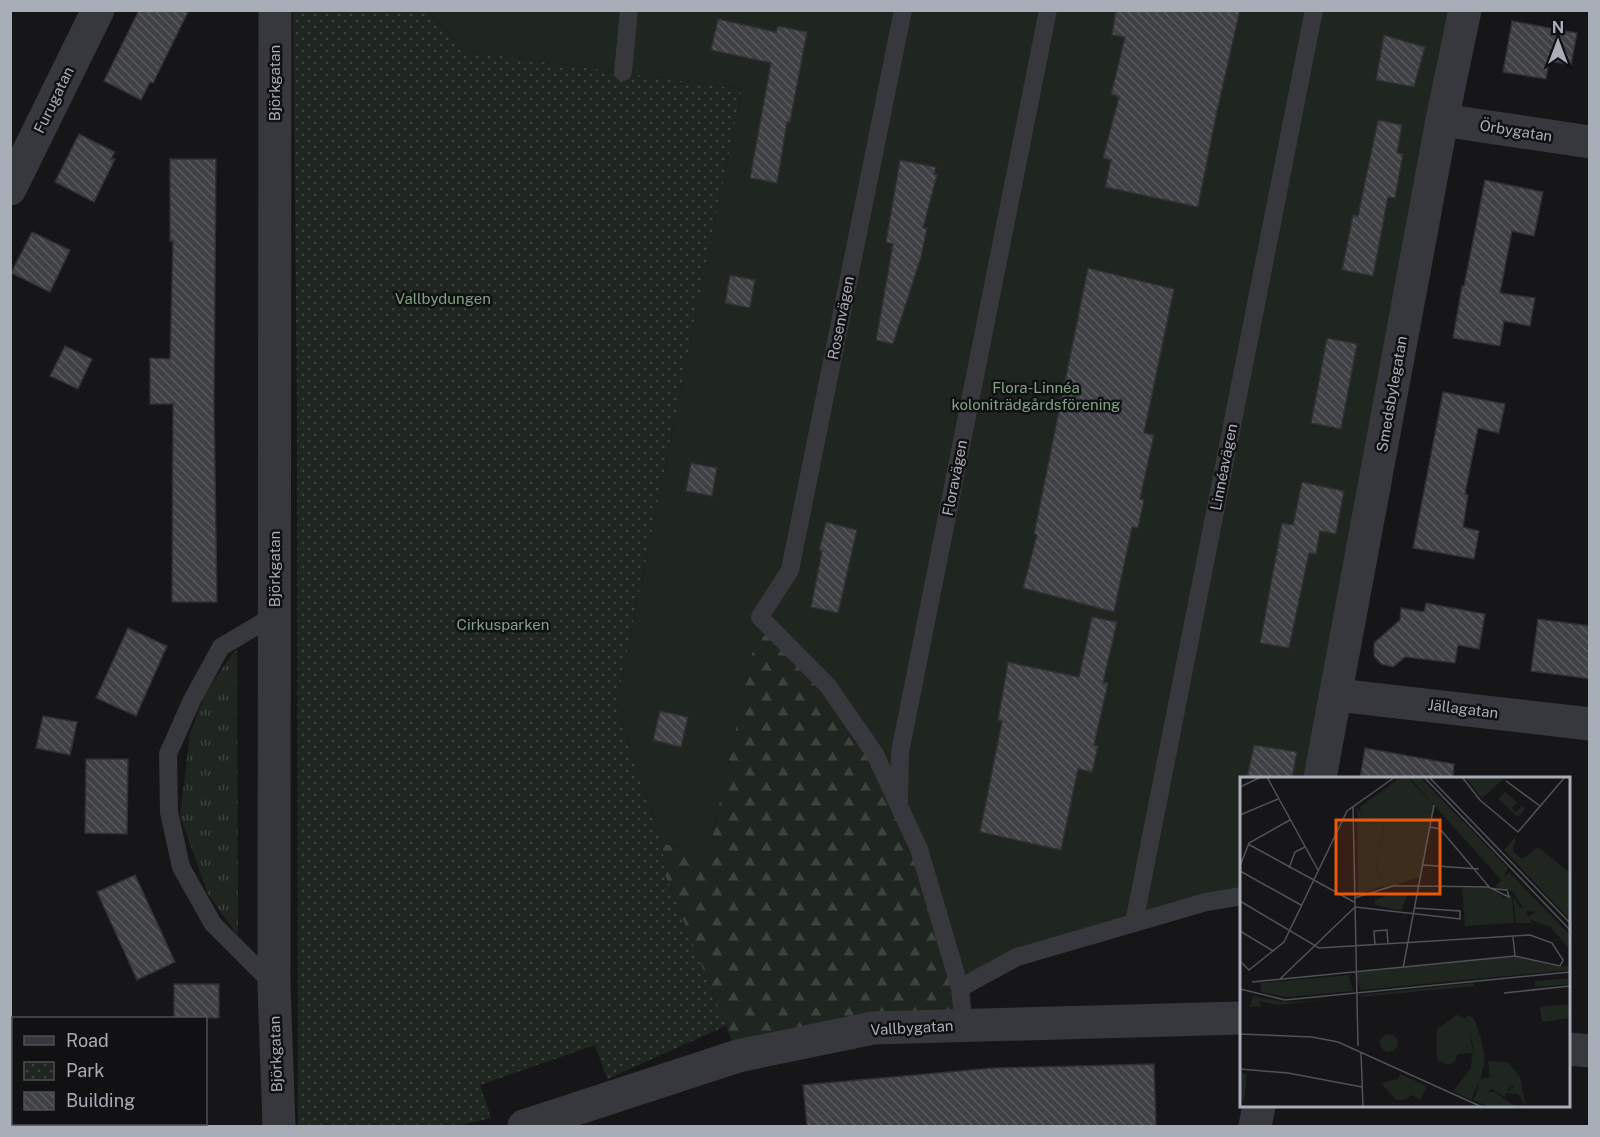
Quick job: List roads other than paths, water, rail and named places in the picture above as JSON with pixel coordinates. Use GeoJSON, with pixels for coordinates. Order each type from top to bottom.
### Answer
{"type":"FeatureCollection","features":[{"type":"Feature","properties":{"kind":"street","name":"Furugatan"},"geometry":{"type":"LineString","coordinates":[[10,189],[98,10]]}},
{"type":"Feature","properties":{"kind":"street","name":"Björkgatan"},"geometry":{"type":"LineString","coordinates":[[275,10],[274,986],[279,1126]]}},
{"type":"Feature","properties":{"kind":"street","name":"Smedsbylegatan"},"geometry":{"type":"LineString","coordinates":[[1320,777],[1442,120],[1465,10]]}},
{"type":"Feature","properties":{"kind":"street","name":"Örbygatan"},"geometry":{"type":"LineString","coordinates":[[1442,120],[1590,142]]}},
{"type":"Feature","properties":{"kind":"street","name":"Jällagatan"},"geometry":{"type":"LineString","coordinates":[[1337,695],[1590,724]]}},
{"type":"Feature","properties":{"kind":"street","name":"Vallbygatan"},"geometry":{"type":"LineString","coordinates":[[524,1126],[738,1056],[873,1028],[1240,1018]]}},
{"type":"Feature","properties":{"kind":"street"},"geometry":{"type":"LineString","coordinates":[[1570,1049],[1590,1052]]}},
{"type":"Feature","properties":{"kind":"street"},"geometry":{"type":"LineString","coordinates":[[1255,1126],[1259,1107]]}},
{"type":"Feature","properties":{"kind":"lane"},"geometry":{"type":"LineString","coordinates":[[623,72],[629,10]]}},
{"type":"Feature","properties":{"kind":"lane","name":"Rosenvägen"},"geometry":{"type":"LineString","coordinates":[[899,805],[875,754],[828,686],[760,617],[790,570],[903,10]]}},
{"type":"Feature","properties":{"kind":"lane","name":"Floravägen"},"geometry":{"type":"LineString","coordinates":[[899,805],[900,752],[1048,10]]}},
{"type":"Feature","properties":{"kind":"lane","name":"Linnéavägen"},"geometry":{"type":"LineString","coordinates":[[1134,923],[1314,10]]}},
{"type":"Feature","properties":{"kind":"lane"},"geometry":{"type":"LineString","coordinates":[[274,986],[213,924],[181,867],[169,812],[168,754],[192,700],[221,647],[275,615]]}},
{"type":"Feature","properties":{"kind":"lane"},"geometry":{"type":"LineString","coordinates":[[899,805],[920,849],[960,988],[964,1026]]}},
{"type":"Feature","properties":{"kind":"lane"},"geometry":{"type":"LineString","coordinates":[[960,988],[1017,957],[1206,902],[1240,896]]}},
{"type":"Feature","properties":{"kind":"park label","name":"Vallbydungen"},"geometry":{"type":"Point","coordinates":[443,299]}},
{"type":"Feature","properties":{"kind":"park label","name":"Flora-Linnéa koloniträdgårdsförening"},"geometry":{"type":"Point","coordinates":[1036,396]}},
{"type":"Feature","properties":{"kind":"park label","name":"Cirkusparken"},"geometry":{"type":"Point","coordinates":[503,625]}}]}
